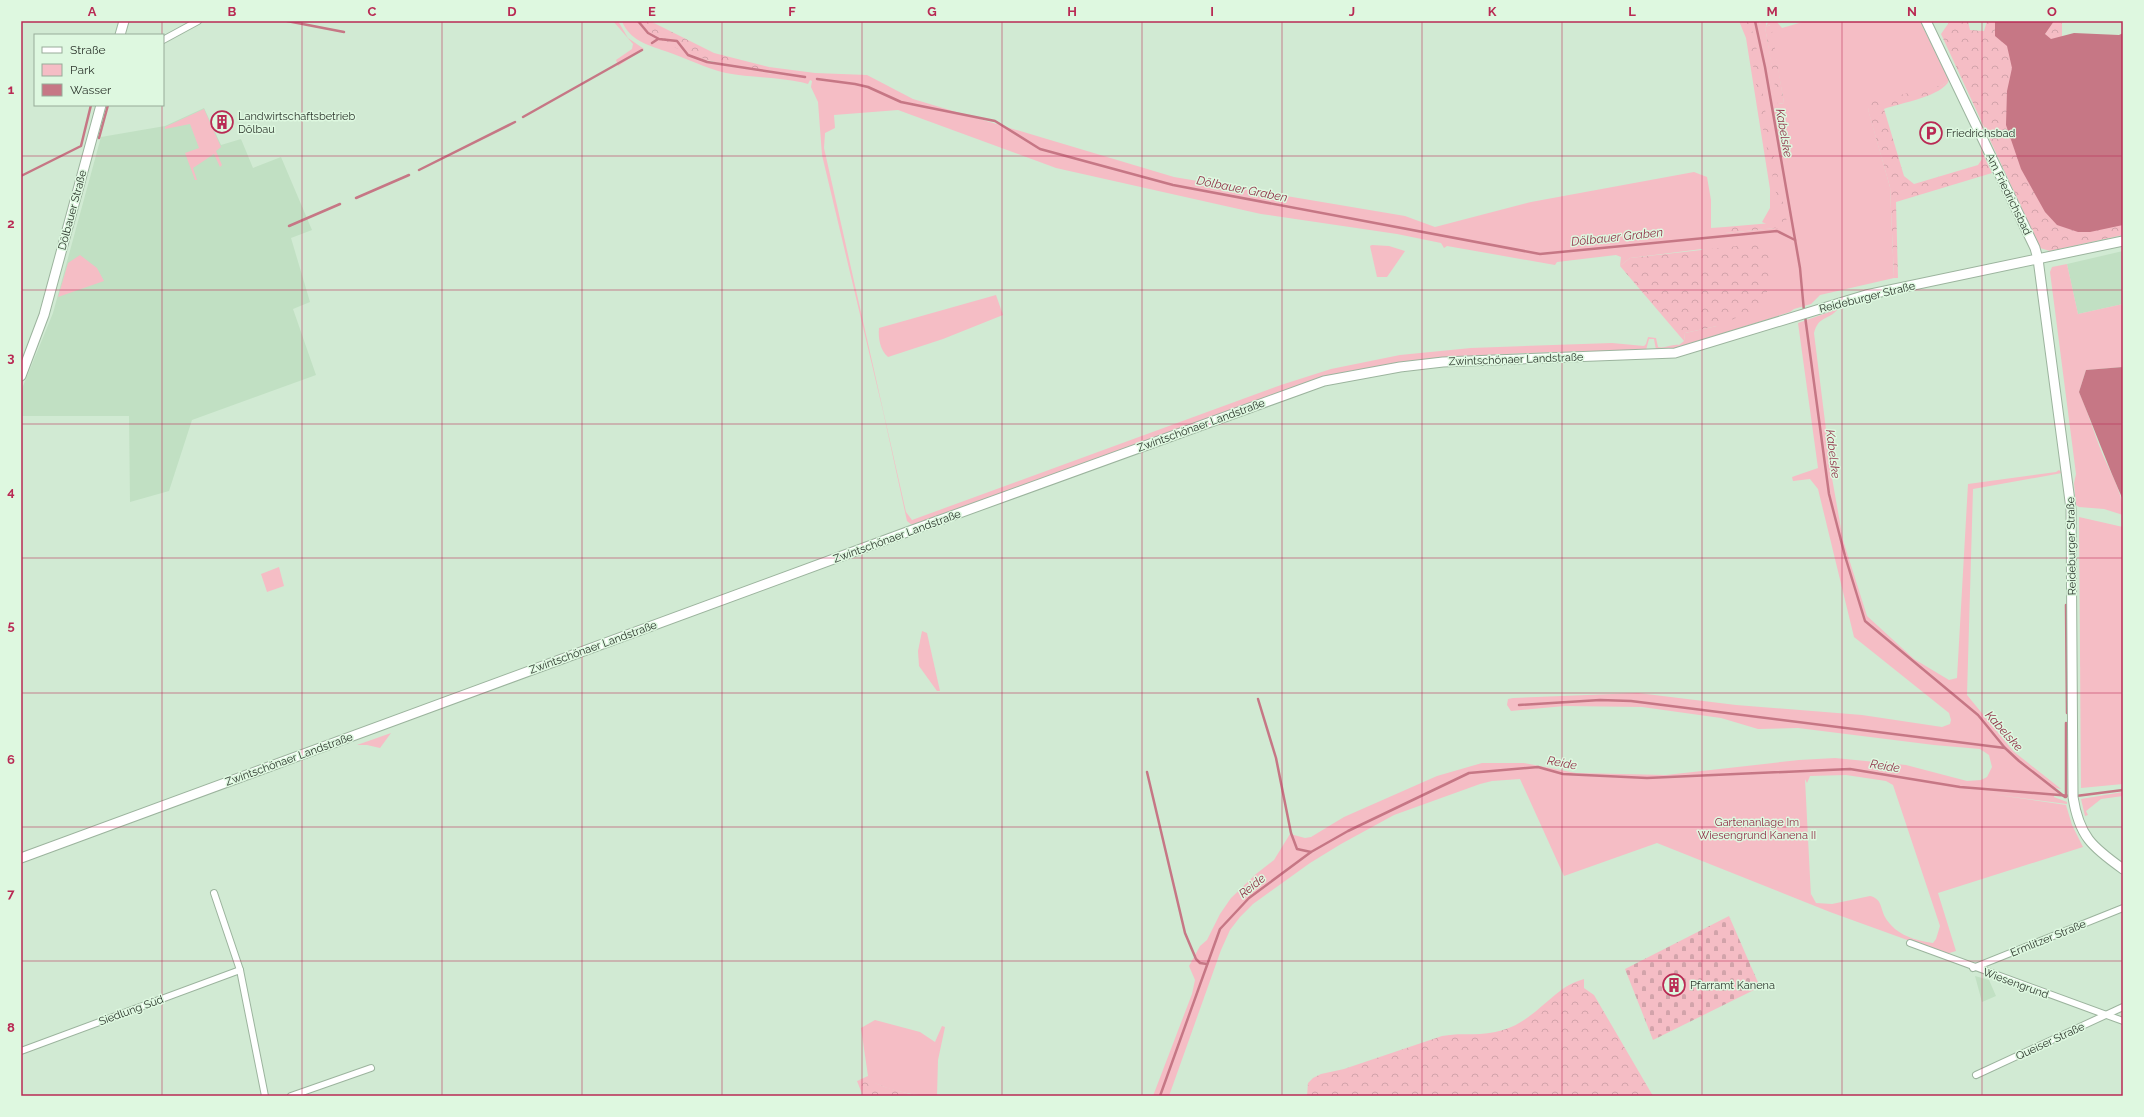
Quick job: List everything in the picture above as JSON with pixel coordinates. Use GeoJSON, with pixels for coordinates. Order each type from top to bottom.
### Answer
{"type":"FeatureCollection","features":[{"type":"Feature","properties":{"kind":"main road"},"geometry":{"type":"LineString","coordinates":[[120,34],[124,21]]}},
{"type":"Feature","properties":{"kind":"main road","name":"Am Friedrichsbad"},"geometry":{"type":"LineString","coordinates":[[1926,21],[2035,248],[2038,259]]}},
{"type":"Feature","properties":{"kind":"main road","name":"Dölbauer Straße"},"geometry":{"type":"LineString","coordinates":[[21,376],[44,315],[101,106]]}},
{"type":"Feature","properties":{"kind":"main road","name":"Reideburger Straße"},"geometry":{"type":"LineString","coordinates":[[1796,316],[1866,295],[2123,241]]}},
{"type":"Feature","properties":{"kind":"main road","name":"Reideburger Straße"},"geometry":{"type":"LineString","coordinates":[[2038,259],[2071,509],[2073,786],[2075,806],[2079,822],[2091,843],[2123,869]]}},
{"type":"Feature","properties":{"kind":"main road","name":"Zwintschönaer Landstraße"},"geometry":{"type":"LineString","coordinates":[[21,858],[899,535],[1324,381],[1361,373],[1443,362],[1675,353],[1796,316]]}},
{"type":"Feature","properties":{"kind":"street"},"geometry":{"type":"LineString","coordinates":[[164,39],[198,21]]}},
{"type":"Feature","properties":{"kind":"street"},"geometry":{"type":"LineString","coordinates":[[214,893],[240,970],[265,1096]]}},
{"type":"Feature","properties":{"kind":"street","name":"Ermlitzer Straße"},"geometry":{"type":"LineString","coordinates":[[1973,968],[2123,908]]}},
{"type":"Feature","properties":{"kind":"street","name":"Wiesengrund"},"geometry":{"type":"LineString","coordinates":[[1910,943],[1973,968],[2123,1022]]}},
{"type":"Feature","properties":{"kind":"street","name":"Siedlung Süd"},"geometry":{"type":"LineString","coordinates":[[21,1051],[240,970]]}},
{"type":"Feature","properties":{"kind":"street","name":"Queiser Straße"},"geometry":{"type":"LineString","coordinates":[[1976,1075],[2123,1007]]}},
{"type":"Feature","properties":{"kind":"street"},"geometry":{"type":"LineString","coordinates":[[291,1096],[371,1068]]}},
{"type":"Feature","properties":{"kind":"shaded area"},"geometry":{"type":"Polygon","coordinates":[[[204,108],[221,145],[241,139],[253,168],[281,157],[312,230],[291,238],[310,302],[293,309],[316,375],[192,420],[169,491],[130,502],[129,416],[21,416],[21,391],[53,313],[101,137],[165,126],[204,108]]]}},
{"type":"Feature","properties":{"kind":"shaded area"},"geometry":{"type":"Polygon","coordinates":[[[2123,251],[2123,304],[2078,314],[2067,264],[2123,251]]]}},
{"type":"Feature","properties":{"kind":"shaded area"},"geometry":{"type":"Polygon","coordinates":[[[1975,976],[1989,980],[1996,996],[1982,1002],[1975,976]]]}},
{"type":"Feature","properties":{"kind":"green space"},"geometry":{"type":"Polygon","coordinates":[[[613,21],[618,21],[628,38],[644,49],[618,66],[616,60],[632,49],[633,44],[613,21]]]}},
{"type":"Feature","properties":{"kind":"green space"},"geometry":{"type":"Polygon","coordinates":[[[622,21],[651,21],[656,24],[647,22],[711,62],[772,74],[769,67],[815,73],[867,75],[913,99],[1174,177],[1405,216],[1435,227],[1531,202],[1694,172],[1707,177],[1711,200],[1711,228],[1725,227],[1725,233],[1775,228],[1762,222],[1770,208],[1770,189],[1746,38],[1739,21],[1758,21],[1760,24],[1761,21],[1766,21],[1766,26],[1769,21],[1776,21],[1782,28],[1806,21],[1920,21],[1949,80],[1943,85],[1868,109],[1890,187],[1894,278],[1820,295],[1811,304],[1794,309],[1790,312],[1676,348],[1656,350],[1654,339],[1649,339],[1646,350],[1526,353],[1447,358],[1368,368],[1329,376],[912,525],[907,521],[883,411],[822,155],[818,102],[811,87],[812,81],[810,80],[808,84],[789,80],[736,75],[718,71],[646,44],[629,33],[622,21]],[[1770,25],[1765,27],[1779,104],[1784,103],[1770,25]],[[898,110],[834,115],[835,128],[825,133],[824,148],[906,512],[912,520],[1281,385],[1331,369],[1400,355],[1471,348],[1612,343],[1644,346],[1648,337],[1656,338],[1658,347],[1663,347],[1679,345],[1684,341],[1685,333],[1717,326],[1702,249],[1630,258],[1620,266],[1621,257],[1616,255],[1557,262],[1555,265],[1447,246],[1444,248],[1441,243],[1397,234],[1261,214],[1056,168],[898,110]]]}},
{"type":"Feature","properties":{"kind":"green space"},"geometry":{"type":"Polygon","coordinates":[[[1743,21],[1748,21],[1755,38],[1766,116],[1789,233],[1776,228],[1725,233],[1725,227],[1782,222],[1761,119],[1749,37],[1743,21]]]}},
{"type":"Feature","properties":{"kind":"green space"},"geometry":{"type":"Polygon","coordinates":[[[1950,21],[1968,21],[1970,30],[1984,31],[1987,21],[1997,21],[2007,43],[2123,223],[2123,235],[2050,251],[2040,248],[1941,34],[1950,21]]]}},
{"type":"Feature","properties":{"kind":"green space"},"geometry":{"type":"Polygon","coordinates":[[[2050,21],[2062,21],[2062,38],[2051,41],[2045,36],[2046,29],[2050,21]]]}},
{"type":"Feature","properties":{"kind":"green space"},"geometry":{"type":"Polygon","coordinates":[[[647,22],[656,24],[714,53],[769,67],[772,74],[722,64],[684,52],[654,35],[644,24],[647,22]]]}},
{"type":"Feature","properties":{"kind":"green space"},"geometry":{"type":"Polygon","coordinates":[[[1771,25],[1784,103],[1778,104],[1765,27],[1771,25]]]}},
{"type":"Feature","properties":{"kind":"green space"},"geometry":{"type":"Polygon","coordinates":[[[1949,80],[1945,86],[1930,95],[1884,109],[1904,176],[1914,184],[1978,165],[1982,159],[1981,150],[1992,173],[1896,202],[1898,278],[1894,278],[1890,187],[1868,110],[1870,104],[1874,101],[1943,85],[1949,80]]]}},
{"type":"Feature","properties":{"kind":"green space"},"geometry":{"type":"Polygon","coordinates":[[[204,109],[221,147],[216,151],[222,165],[220,167],[214,154],[193,168],[197,180],[195,180],[185,153],[199,148],[190,124],[165,129],[165,127],[204,109]]]}},
{"type":"Feature","properties":{"kind":"green space"},"geometry":{"type":"Polygon","coordinates":[[[1764,243],[1771,255],[1766,301],[1762,307],[1717,326],[1685,333],[1684,341],[1620,266],[1630,258],[1764,243]]]}},
{"type":"Feature","properties":{"kind":"green space"},"geometry":{"type":"Polygon","coordinates":[[[1370,246],[1389,246],[1405,251],[1387,277],[1377,277],[1370,246]]]}},
{"type":"Feature","properties":{"kind":"green space"},"geometry":{"type":"Polygon","coordinates":[[[80,255],[97,268],[104,281],[58,297],[68,263],[80,255]]]}},
{"type":"Feature","properties":{"kind":"green space"},"geometry":{"type":"Polygon","coordinates":[[[2067,264],[2078,314],[2123,304],[2123,367],[2086,370],[2079,392],[2102,453],[2119,491],[2123,515],[2104,509],[2079,507],[2076,505],[2074,483],[2076,474],[2050,272],[2052,267],[2067,264]]]}},
{"type":"Feature","properties":{"kind":"green space"},"geometry":{"type":"Polygon","coordinates":[[[996,295],[1003,315],[943,339],[888,357],[881,347],[879,340],[879,328],[996,295]]]}},
{"type":"Feature","properties":{"kind":"green space","name":"Gartenanlage Im Wiesengrund Kanena II"},"geometry":{"type":"Polygon","coordinates":[[[1838,309],[1818,323],[1814,333],[1832,478],[1843,540],[1867,616],[1914,659],[1949,680],[1957,678],[1968,484],[2056,472],[2059,470],[2062,473],[1973,489],[1967,695],[2013,751],[2061,789],[2056,788],[2054,790],[2059,794],[2054,794],[2054,797],[2067,802],[2067,804],[1991,794],[2066,805],[2072,825],[2083,847],[1938,893],[1956,951],[1946,954],[1830,912],[1657,843],[1564,876],[1520,779],[1492,781],[1480,784],[1394,815],[1310,863],[1253,904],[1230,930],[1221,950],[1169,1096],[1153,1096],[1192,994],[1195,980],[1189,966],[1200,946],[1207,940],[1220,914],[1231,898],[1256,874],[1274,860],[1290,834],[1305,838],[1311,837],[1344,817],[1437,776],[1482,763],[1524,763],[1576,773],[1666,775],[1799,760],[1835,758],[1906,765],[1967,781],[1981,780],[1987,777],[1992,767],[1989,755],[1980,749],[1934,745],[1798,728],[1758,729],[1721,718],[1642,707],[1565,706],[1511,711],[1507,705],[1508,699],[1513,698],[1638,693],[1736,705],[1862,715],[1942,727],[1950,724],[1951,720],[1949,713],[1854,637],[1818,489],[1810,479],[1793,481],[1792,477],[1818,468],[1798,323],[1838,309]],[[1846,775],[1810,776],[1807,783],[1805,779],[1811,897],[1811,894],[1816,903],[1832,904],[1870,896],[1874,897],[1879,901],[1886,919],[1895,929],[1908,937],[1933,943],[1936,939],[1940,926],[1893,785],[1886,781],[1846,775]]]}},
{"type":"Feature","properties":{"kind":"green space"},"geometry":{"type":"Polygon","coordinates":[[[2079,517],[2123,527],[2123,784],[2081,788],[2079,517]]]}},
{"type":"Feature","properties":{"kind":"green space"},"geometry":{"type":"Polygon","coordinates":[[[279,567],[284,586],[267,592],[261,574],[279,567]]]}},
{"type":"Feature","properties":{"kind":"green space"},"geometry":{"type":"Polygon","coordinates":[[[922,631],[927,633],[940,691],[937,691],[919,666],[918,651],[922,631]]]}},
{"type":"Feature","properties":{"kind":"green space"},"geometry":{"type":"Polygon","coordinates":[[[391,733],[380,748],[367,745],[357,745],[391,733]]]}},
{"type":"Feature","properties":{"kind":"green space"},"geometry":{"type":"Polygon","coordinates":[[[2123,792],[2123,796],[2101,799],[2086,811],[2088,815],[2085,816],[2081,799],[2123,792]]]}},
{"type":"Feature","properties":{"kind":"green space"},"geometry":{"type":"Polygon","coordinates":[[[1729,916],[1760,987],[1653,1040],[1625,969],[1729,916]]]}},
{"type":"Feature","properties":{"kind":"green space"},"geometry":{"type":"Polygon","coordinates":[[[1584,979],[1584,988],[1594,995],[1653,1096],[1307,1096],[1308,1083],[1313,1078],[1321,1074],[1344,1069],[1442,1036],[1488,1033],[1512,1027],[1535,1012],[1564,988],[1584,979]]]}},
{"type":"Feature","properties":{"kind":"green space"},"geometry":{"type":"Polygon","coordinates":[[[875,1020],[920,1032],[935,1042],[942,1026],[945,1027],[938,1060],[937,1096],[912,1094],[869,1082],[857,1081],[868,1076],[861,1028],[875,1020]]]}},
{"type":"Feature","properties":{"kind":"green space"},"geometry":{"type":"Polygon","coordinates":[[[868,1080],[885,1087],[917,1096],[863,1096],[857,1081],[868,1080]]]}},
{"type":"Feature","properties":{"kind":"water"},"geometry":{"type":"Polygon","coordinates":[[[1995,21],[2054,21],[2045,34],[2051,39],[2074,33],[2119,35],[2123,33],[2123,225],[2090,232],[2078,232],[2057,225],[2045,212],[2021,169],[2006,125],[2007,91],[2012,68],[2007,46],[1995,36],[1995,21]]]}},
{"type":"Feature","properties":{"kind":"water"},"geometry":{"type":"Polygon","coordinates":[[[2123,367],[2123,500],[2079,392],[2086,370],[2123,367]]]}},
{"type":"Feature","properties":{"kind":"waterway","name":"Dölbauer Graben"},"geometry":{"type":"LineString","coordinates":[[287,21],[344,32]]}},
{"type":"Feature","properties":{"kind":"waterway","name":"Dölbauer Graben"},"geometry":{"type":"LineString","coordinates":[[638,21],[648,33],[659,39],[677,41],[688,55],[707,62],[805,77]]}},
{"type":"Feature","properties":{"kind":"waterway","name":"Kabelske"},"geometry":{"type":"LineString","coordinates":[[1755,21],[1765,67],[1800,268],[1804,311]]}},
{"type":"Feature","properties":{"kind":"waterway","name":"Dölbauer Graben"},"geometry":{"type":"LineString","coordinates":[[652,43],[658,39]]}},
{"type":"Feature","properties":{"kind":"waterway"},"geometry":{"type":"LineString","coordinates":[[523,117],[642,50]]}},
{"type":"Feature","properties":{"kind":"waterway","name":"Dölbauer Graben"},"geometry":{"type":"LineString","coordinates":[[817,79],[868,87],[901,102],[995,121],[1040,149],[1173,185],[1540,254],[1777,231],[1795,240]]}},
{"type":"Feature","properties":{"kind":"waterway","name":"Dölbauer Graben"},"geometry":{"type":"LineString","coordinates":[[21,176],[81,146],[91,106]]}},
{"type":"Feature","properties":{"kind":"waterway"},"geometry":{"type":"LineString","coordinates":[[99,138],[108,106]]}},
{"type":"Feature","properties":{"kind":"waterway"},"geometry":{"type":"LineString","coordinates":[[419,170],[515,122]]}},
{"type":"Feature","properties":{"kind":"waterway"},"geometry":{"type":"LineString","coordinates":[[356,198],[409,175]]}},
{"type":"Feature","properties":{"kind":"waterway"},"geometry":{"type":"LineString","coordinates":[[289,226],[340,204]]}},
{"type":"Feature","properties":{"kind":"waterway","name":"Kabelske"},"geometry":{"type":"LineString","coordinates":[[1805,316],[1829,494],[1845,556],[1865,621],[1978,715],[2005,748],[2019,761],[2065,797]]}},
{"type":"Feature","properties":{"kind":"waterway"},"geometry":{"type":"LineString","coordinates":[[2066,605],[2067,713]]}},
{"type":"Feature","properties":{"kind":"waterway"},"geometry":{"type":"LineString","coordinates":[[1258,699],[1276,758],[1291,833],[1297,849],[1311,852]]}},
{"type":"Feature","properties":{"kind":"waterway"},"geometry":{"type":"LineString","coordinates":[[1519,705],[1600,700],[1631,701],[2005,748]]}},
{"type":"Feature","properties":{"kind":"waterway"},"geometry":{"type":"LineString","coordinates":[[2066,723],[2066,797]]}},
{"type":"Feature","properties":{"kind":"waterway","name":"Reide"},"geometry":{"type":"LineString","coordinates":[[1160,1096],[1220,929],[1249,898],[1311,852],[1348,831],[1469,773],[1538,767],[1563,774],[1647,778],[1850,769],[1960,787],[2071,796]]}},
{"type":"Feature","properties":{"kind":"waterway"},"geometry":{"type":"LineString","coordinates":[[1147,772],[1185,933],[1196,959],[1200,963],[1207,964]]}},
{"type":"Feature","properties":{"kind":"waterway","name":"Reide"},"geometry":{"type":"LineString","coordinates":[[2076,796],[2123,790]]}},
{"type":"Feature","properties":{"kind":"place","name":"Landwirtschaftsbetrieb Dölbau"},"geometry":{"type":"Point","coordinates":[222,122]}},
{"type":"Feature","properties":{"kind":"place","name":"Friedrichsbad"},"geometry":{"type":"Point","coordinates":[1931,133]}},
{"type":"Feature","properties":{"kind":"place","name":"Pfarramt Kanena"},"geometry":{"type":"Point","coordinates":[1674,985]}}]}
